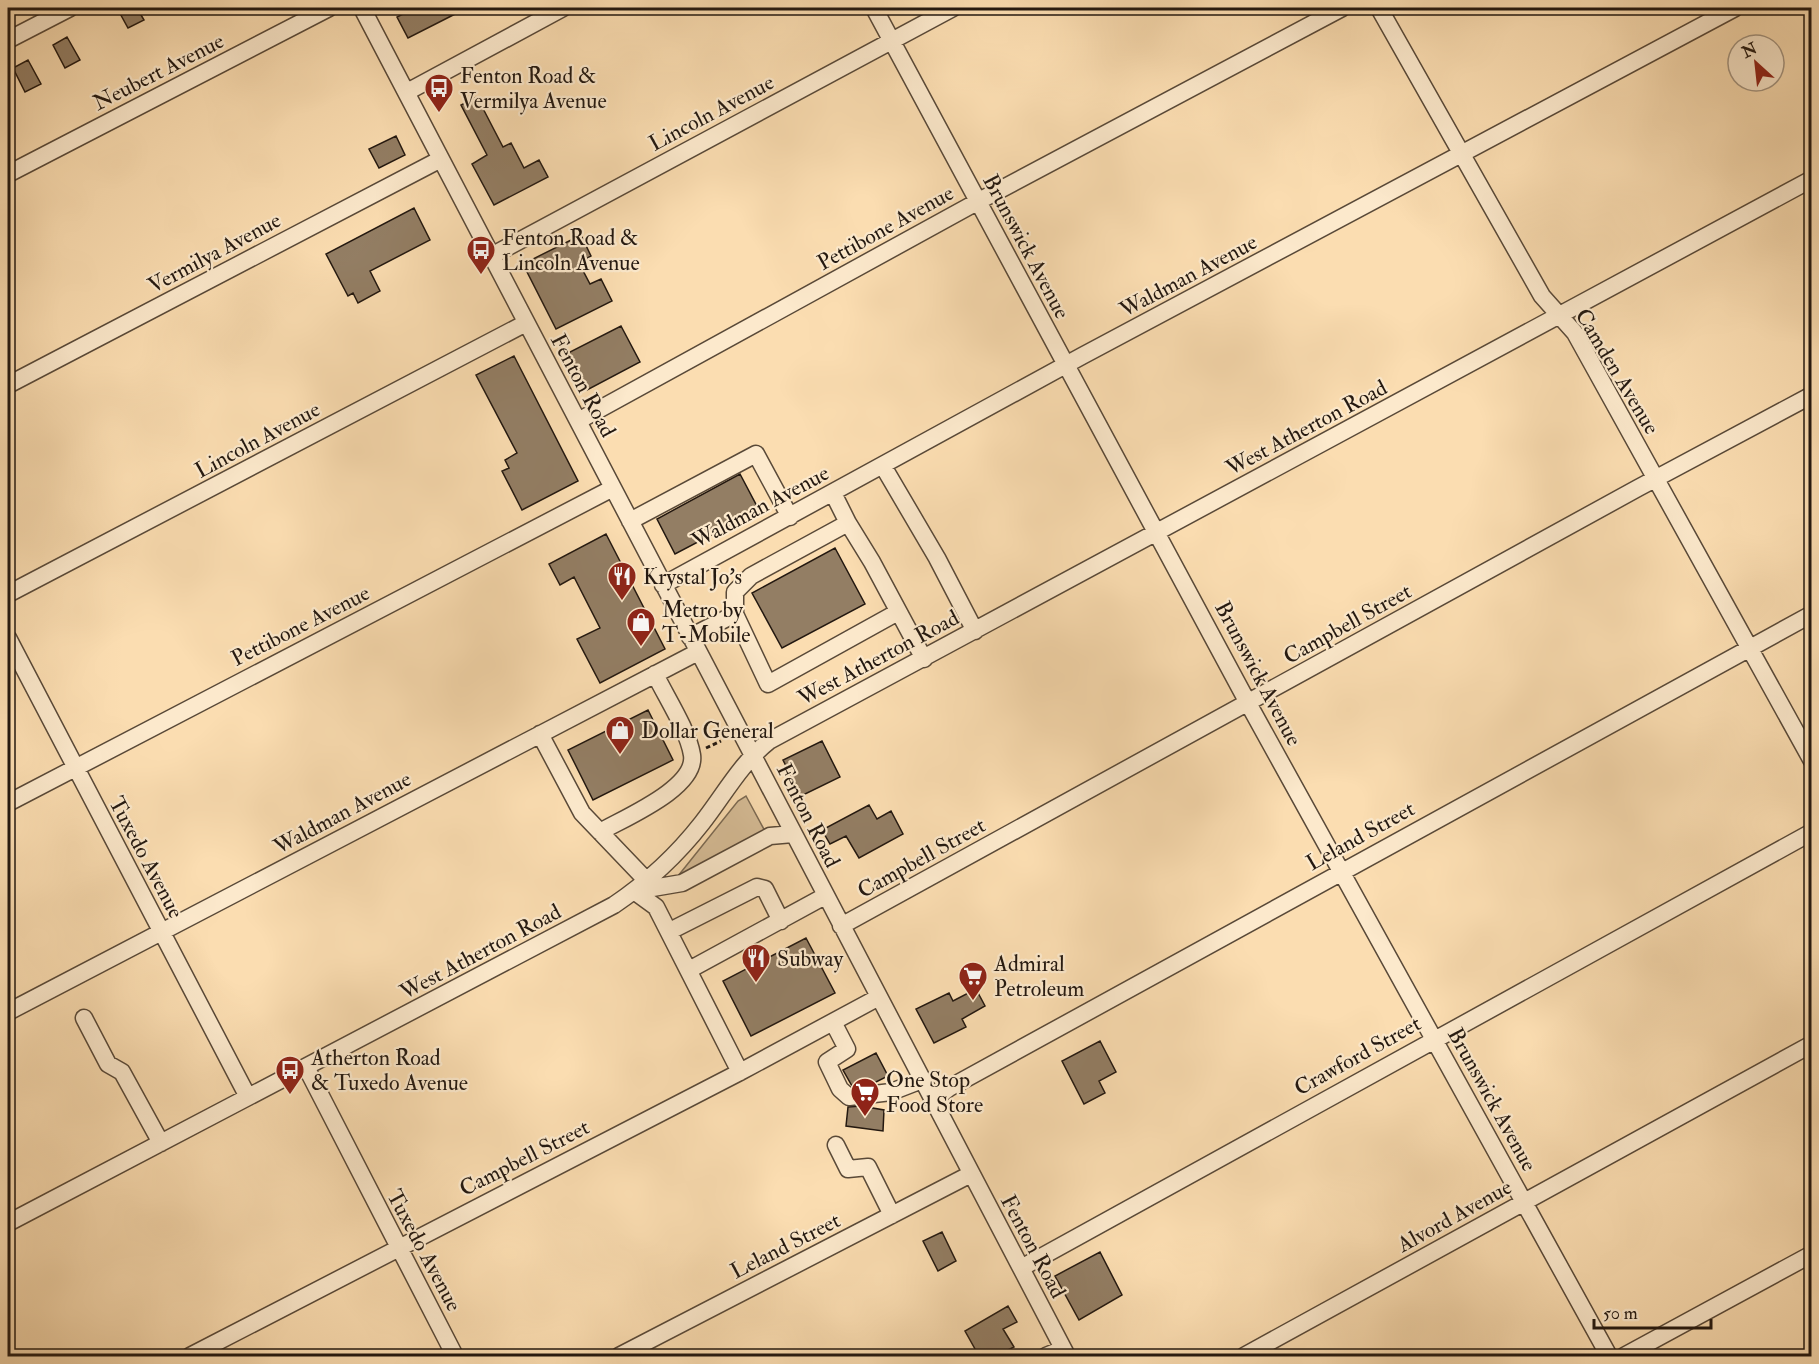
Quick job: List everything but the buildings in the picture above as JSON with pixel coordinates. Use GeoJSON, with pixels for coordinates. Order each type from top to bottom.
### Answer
{"type":"FeatureCollection","features":[{"type":"Feature","properties":{"kind":"street"},"geometry":{"type":"LineString","coordinates":[[8,40],[70,8]]}},
{"type":"Feature","properties":{"kind":"street","name":"Neubert Avenue"},"geometry":{"type":"LineString","coordinates":[[8,174],[329,8]]}},
{"type":"Feature","properties":{"kind":"street","name":"Fenton Road"},"geometry":{"type":"LineString","coordinates":[[362,8],[1065,1353]]}},
{"type":"Feature","properties":{"kind":"street"},"geometry":{"type":"LineString","coordinates":[[407,93],[563,8]]}},
{"type":"Feature","properties":{"kind":"street","name":"Brunswick Avenue"},"geometry":{"type":"LineString","coordinates":[[874,8],[1248,703],[1609,1356]]}},
{"type":"Feature","properties":{"kind":"street","name":"Lincoln Avenue"},"geometry":{"type":"LineString","coordinates":[[490,256],[954,8]]}},
{"type":"Feature","properties":{"kind":"street","name":"Pettibone Avenue"},"geometry":{"type":"LineString","coordinates":[[578,421],[978,202],[1342,8]]}},
{"type":"Feature","properties":{"kind":"street","name":"Camden Avenue"},"geometry":{"type":"LineString","coordinates":[[1379,8],[1542,296],[1575,333],[1812,761]]}},
{"type":"Feature","properties":{"kind":"street","name":"Waldman Avenue"},"geometry":{"type":"LineString","coordinates":[[663,585],[1066,365],[1735,8]]}},
{"type":"Feature","properties":{"kind":"street","name":"Vermilya Avenue"},"geometry":{"type":"LineString","coordinates":[[8,385],[441,159]]}},
{"type":"Feature","properties":{"kind":"street","name":"West Atherton Road"},"geometry":{"type":"LineString","coordinates":[[8,1223],[590,919],[641,886],[687,842],[752,754],[769,741],[1812,179]]}},
{"type":"Feature","properties":{"kind":"street","name":"Lincoln Avenue"},"geometry":{"type":"LineString","coordinates":[[8,594],[526,323]]}},
{"type":"Feature","properties":{"kind":"street","name":"Campbell Street"},"geometry":{"type":"LineString","coordinates":[[842,926],[1655,478],[1812,395]]}},
{"type":"Feature","properties":{"kind":"street"},"geometry":{"type":"LineString","coordinates":[[630,521],[756,454],[790,517]]}},
{"type":"Feature","properties":{"kind":"street"},"geometry":{"type":"LineString","coordinates":[[883,466],[937,558],[975,631]]}},
{"type":"Feature","properties":{"kind":"street","name":"Pettibone Avenue"},"geometry":{"type":"LineString","coordinates":[[8,803],[613,488]]}},
{"type":"Feature","properties":{"kind":"street"},"geometry":{"type":"LineString","coordinates":[[833,493],[924,658]]}},
{"type":"Feature","properties":{"kind":"street"},"geometry":{"type":"LineString","coordinates":[[848,523],[751,576],[735,592],[735,614],[768,684],[898,612]]}},
{"type":"Feature","properties":{"kind":"street","name":"Waldman Avenue"},"geometry":{"type":"LineString","coordinates":[[8,1012],[655,675],[735,614]]}},
{"type":"Feature","properties":{"kind":"street","name":"Leland Street"},"geometry":{"type":"LineString","coordinates":[[933,1100],[949,1088],[1341,871],[1812,614]]}},
{"type":"Feature","properties":{"kind":"street","name":"Tuxedo Avenue"},"geometry":{"type":"LineString","coordinates":[[8,638],[248,1097]]}},
{"type":"Feature","properties":{"kind":"street"},"geometry":{"type":"LineString","coordinates":[[600,832],[670,792],[686,777],[691,764],[692,755],[684,733],[655,675]]}},
{"type":"Feature","properties":{"kind":"street"},"geometry":{"type":"LineString","coordinates":[[540,734],[582,813],[600,832],[656,907],[741,1072]]}},
{"type":"Feature","properties":{"kind":"street","name":"Crawford Street"},"geometry":{"type":"LineString","coordinates":[[1021,1268],[1434,1038],[1812,832]]}},
{"type":"Feature","properties":{"kind":"street"},"geometry":{"type":"LineString","coordinates":[[641,886],[682,883],[770,836],[793,834]]}},
{"type":"Feature","properties":{"kind":"street"},"geometry":{"type":"LineString","coordinates":[[670,931],[757,887],[765,889],[781,921]]}},
{"type":"Feature","properties":{"kind":"street"},"geometry":{"type":"LineString","coordinates":[[689,970],[825,896]]}},
{"type":"Feature","properties":{"kind":"street","name":"Campbell Street"},"geometry":{"type":"LineString","coordinates":[[190,1356],[741,1072],[879,997]]}},
{"type":"Feature","properties":{"kind":"street"},"geometry":{"type":"LineString","coordinates":[[84,1018],[108,1064],[122,1072],[161,1143]]}},
{"type":"Feature","properties":{"kind":"street"},"geometry":{"type":"LineString","coordinates":[[833,1022],[847,1049],[827,1062],[840,1089],[849,1097],[891,1092],[922,1080]]}},
{"type":"Feature","properties":{"kind":"street","name":"Alvord Avenue"},"geometry":{"type":"LineString","coordinates":[[1244,1356],[1812,1044]]}},
{"type":"Feature","properties":{"kind":"street","name":"Tuxedo Avenue"},"geometry":{"type":"LineString","coordinates":[[306,1067],[455,1356]]}},
{"type":"Feature","properties":{"kind":"street"},"geometry":{"type":"LineString","coordinates":[[836,1145],[848,1168],[868,1167],[892,1215]]}},
{"type":"Feature","properties":{"kind":"street","name":"Leland Street"},"geometry":{"type":"LineString","coordinates":[[618,1356],[971,1174]]}},
{"type":"Feature","properties":{"kind":"street"},"geometry":{"type":"LineString","coordinates":[[1624,1356],[1812,1254]]}},
{"type":"Feature","properties":{"kind":"street"},"geometry":{"type":"LineString","coordinates":[[1046,1356],[1065,1353]]}},
{"type":"Feature","properties":{"kind":"shaded area"},"geometry":{"type":"Polygon","coordinates":[[[746,796],[766,833],[678,876],[738,801],[746,796]]]}},
{"type":"Feature","properties":{"kind":"place","name":"Fenton Road & Vermilya Avenue"},"geometry":{"type":"Point","coordinates":[439,114]}},
{"type":"Feature","properties":{"kind":"place","name":"Fenton Road & Lincoln Avenue"},"geometry":{"type":"Point","coordinates":[481,276]}},
{"type":"Feature","properties":{"kind":"place","name":"Krystal Jo's"},"geometry":{"type":"Point","coordinates":[622,602]}},
{"type":"Feature","properties":{"kind":"place","name":"Metro by T-Mobile"},"geometry":{"type":"Point","coordinates":[641,648]}},
{"type":"Feature","properties":{"kind":"place","name":"Dollar General"},"geometry":{"type":"Point","coordinates":[620,756]}},
{"type":"Feature","properties":{"kind":"place","name":"Subway"},"geometry":{"type":"Point","coordinates":[756,984]}},
{"type":"Feature","properties":{"kind":"place","name":"Admiral Petroleum"},"geometry":{"type":"Point","coordinates":[973,1002]}},
{"type":"Feature","properties":{"kind":"place","name":"Atherton Road & Tuxedo Avenue"},"geometry":{"type":"Point","coordinates":[290,1096]}},
{"type":"Feature","properties":{"kind":"place","name":"One Stop Food Store"},"geometry":{"type":"Point","coordinates":[865,1118]}}]}
